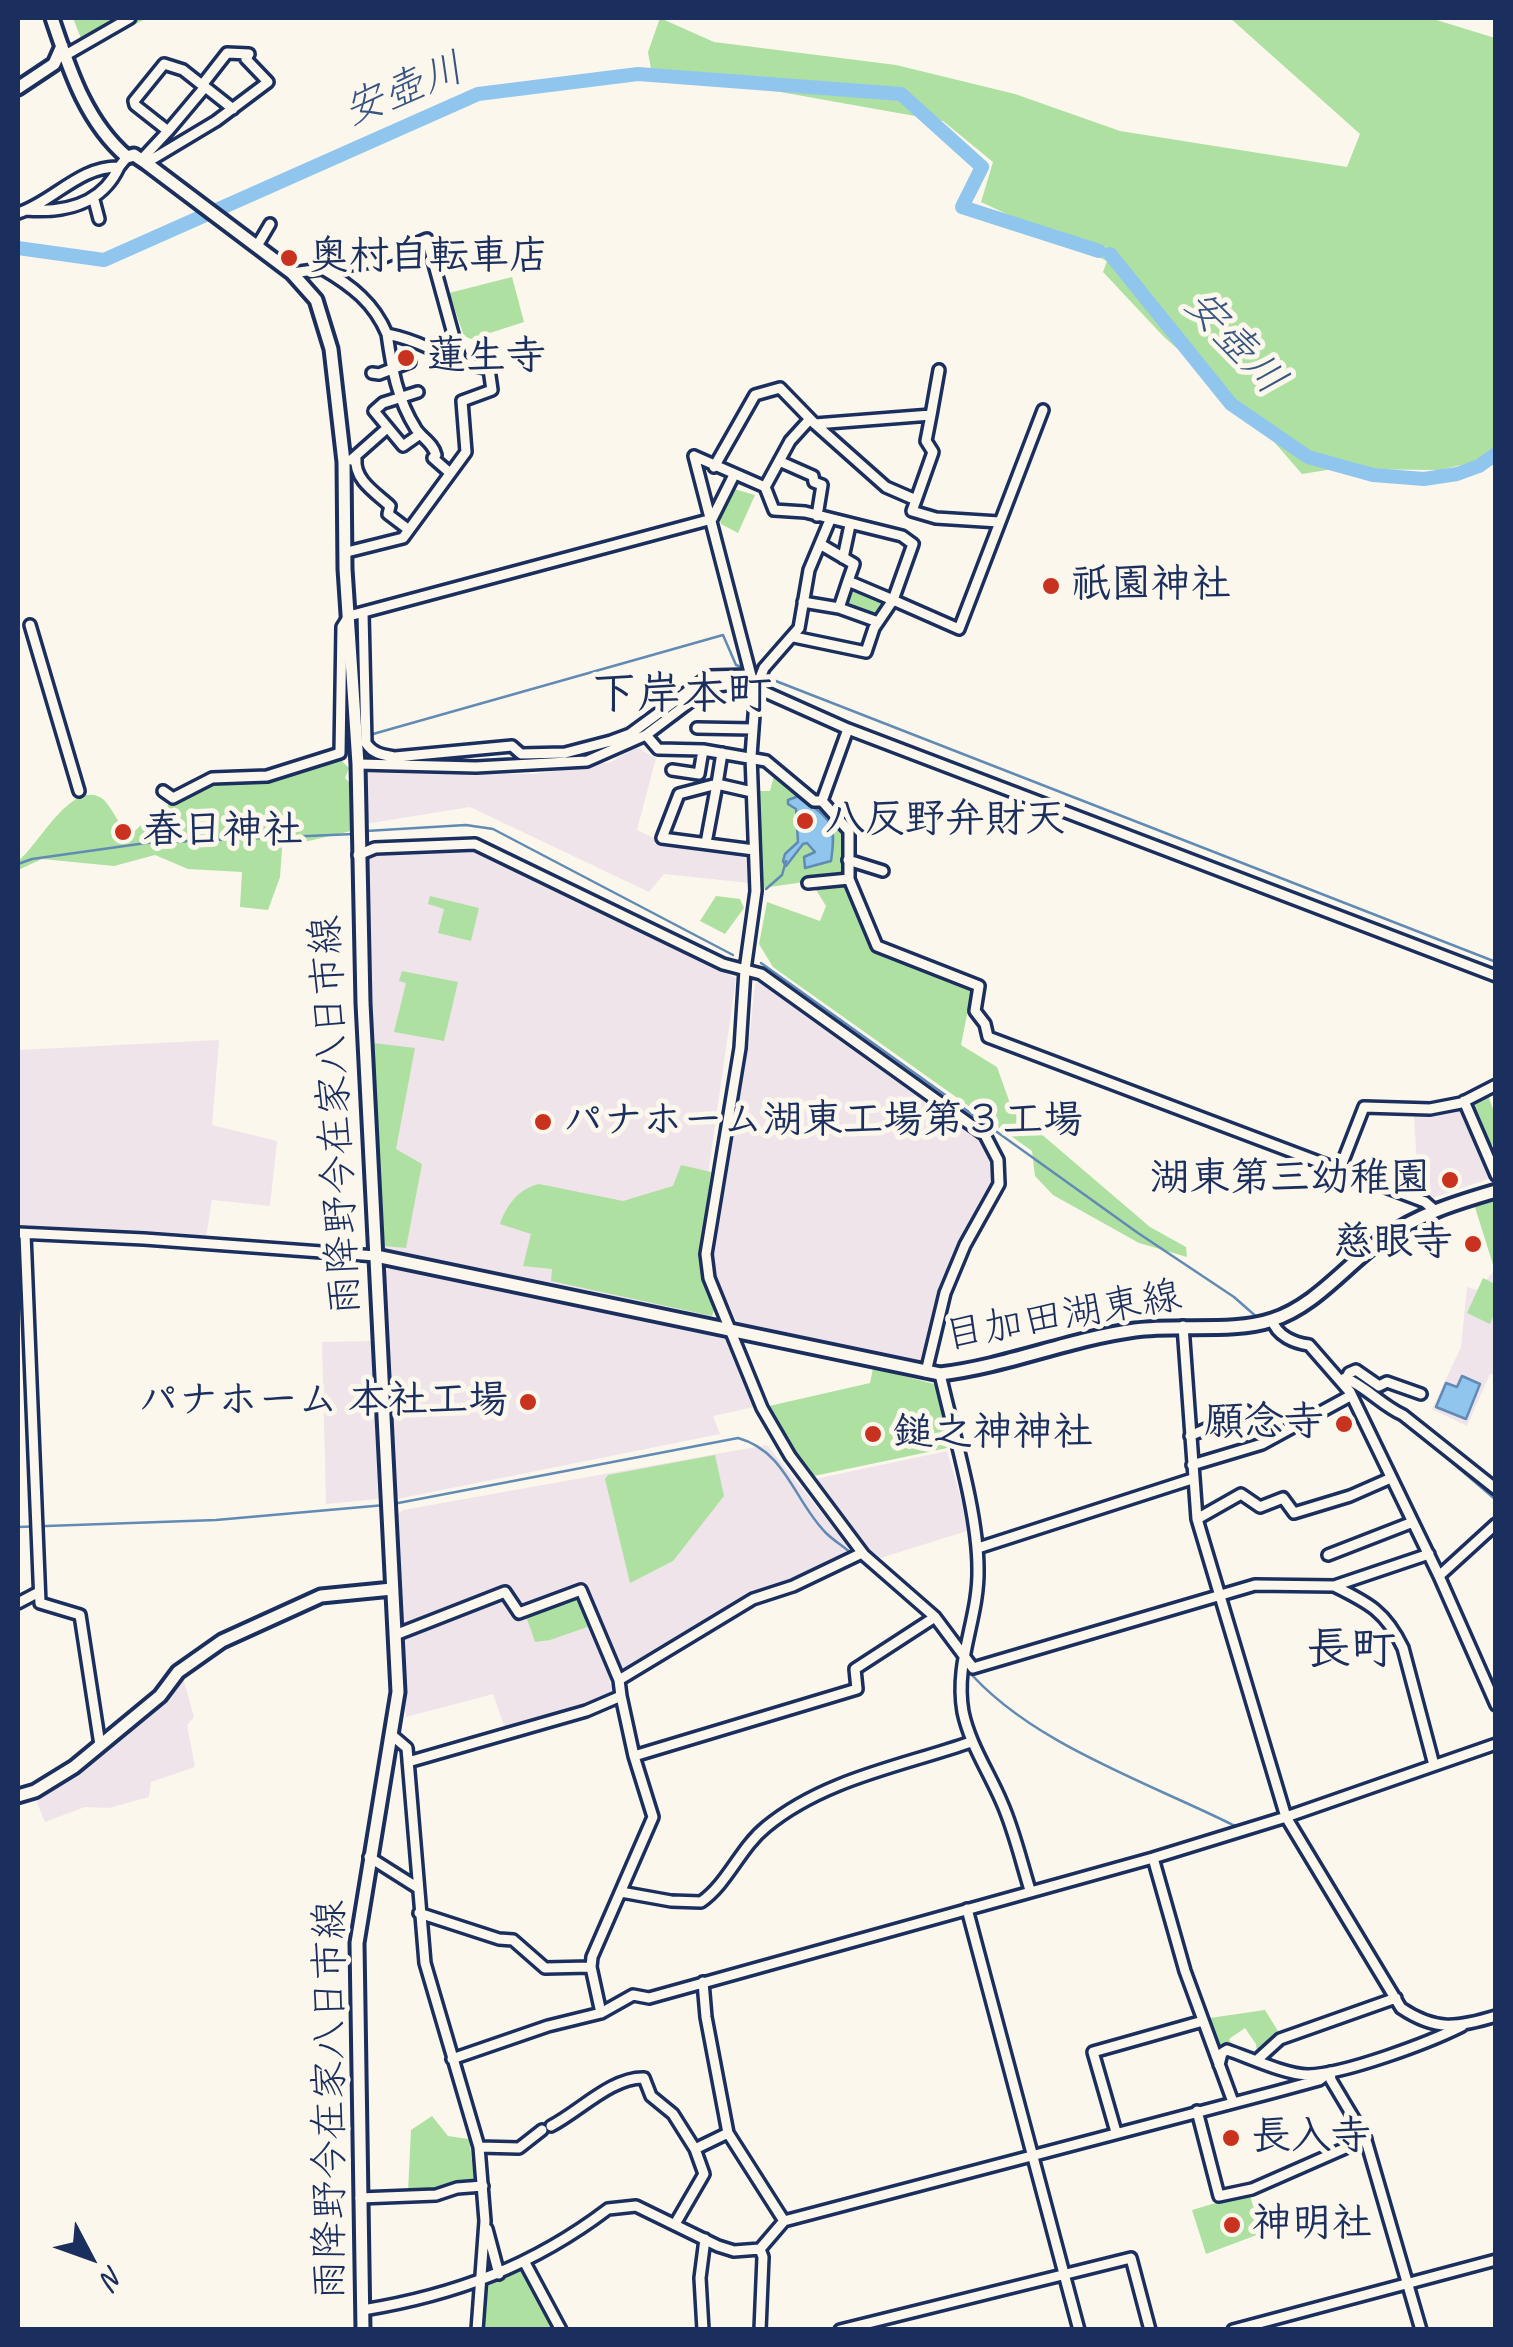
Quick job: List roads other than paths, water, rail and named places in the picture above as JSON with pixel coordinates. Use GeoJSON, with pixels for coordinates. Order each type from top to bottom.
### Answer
{"type":"FeatureCollection","features":[{"type":"Feature","properties":{"kind":"main road"},"geometry":{"type":"LineString","coordinates":[[52,18],[63,51],[106,139],[124,162]]}},
{"type":"Feature","properties":{"kind":"main road"},"geometry":{"type":"LineString","coordinates":[[18,88],[54,64],[63,51]]}},
{"type":"Feature","properties":{"kind":"main road","name":"雨降野今在家八日市線"},"geometry":{"type":"LineString","coordinates":[[124,162],[134,155],[257,246],[316,300],[327,328],[350,460],[346,552],[356,614],[358,854],[398,1692],[357,1943],[363,2330]]}},
{"type":"Feature","properties":{"kind":"main road","name":"目加田湖東線"},"geometry":{"type":"LineString","coordinates":[[376,1256],[940,1374],[968,1371],[1109,1334],[1272,1320],[1300,1306],[1382,1240],[1433,1209],[1496,1191]]}},
{"type":"Feature","properties":{"kind":"main road"},"geometry":{"type":"LineString","coordinates":[[18,1796],[52,1782],[160,1696],[178,1672],[222,1642],[321,1596],[392,1589]]}},
{"type":"Feature","properties":{"kind":"street"},"geometry":{"type":"LineString","coordinates":[[63,51],[130,18]]}},
{"type":"Feature","properties":{"kind":"street"},"geometry":{"type":"LineString","coordinates":[[228,53],[248,54],[246,59],[268,82],[233,110],[143,162],[228,53]]}},
{"type":"Feature","properties":{"kind":"street"},"geometry":{"type":"LineString","coordinates":[[168,131],[134,105],[164,64],[183,70],[233,110]]}},
{"type":"Feature","properties":{"kind":"street"},"geometry":{"type":"LineString","coordinates":[[22,212],[47,212],[94,200],[124,162]]}},
{"type":"Feature","properties":{"kind":"street"},"geometry":{"type":"LineString","coordinates":[[22,212],[76,179],[124,162]]}},
{"type":"Feature","properties":{"kind":"street"},"geometry":{"type":"LineString","coordinates":[[94,200],[99,218]]}},
{"type":"Feature","properties":{"kind":"street"},"geometry":{"type":"LineString","coordinates":[[257,246],[270,224]]}},
{"type":"Feature","properties":{"kind":"street"},"geometry":{"type":"LineString","coordinates":[[292,274],[372,262],[427,239],[461,363]]}},
{"type":"Feature","properties":{"kind":"street"},"geometry":{"type":"LineString","coordinates":[[324,269],[352,287],[379,314],[388,334],[390,371],[401,397],[420,434],[434,447],[436,454],[432,458],[450,472]]}},
{"type":"Feature","properties":{"kind":"street"},"geometry":{"type":"LineString","coordinates":[[346,552],[403,538],[466,452],[462,402],[492,390],[488,370],[452,362],[407,338],[388,334]]}},
{"type":"Feature","properties":{"kind":"street"},"geometry":{"type":"LineString","coordinates":[[372,373],[390,371],[410,362]]}},
{"type":"Feature","properties":{"kind":"street"},"geometry":{"type":"LineString","coordinates":[[939,370],[926,441],[933,452],[912,511],[936,518],[999,522]]}},
{"type":"Feature","properties":{"kind":"street"},"geometry":{"type":"LineString","coordinates":[[714,466],[755,395],[780,388],[886,487],[916,500]]}},
{"type":"Feature","properties":{"kind":"street"},"geometry":{"type":"LineString","coordinates":[[418,392],[384,403],[374,411],[403,446],[420,434]]}},
{"type":"Feature","properties":{"kind":"street"},"geometry":{"type":"LineString","coordinates":[[848,581],[959,629],[1044,410]]}},
{"type":"Feature","properties":{"kind":"street"},"geometry":{"type":"LineString","coordinates":[[764,487],[790,441],[813,422],[931,415]]}},
{"type":"Feature","properties":{"kind":"street"},"geometry":{"type":"LineString","coordinates":[[386,428],[350,460],[360,478],[390,506],[388,514],[409,530]]}},
{"type":"Feature","properties":{"kind":"street"},"geometry":{"type":"LineString","coordinates":[[756,688],[694,456],[764,487],[774,510],[902,536],[913,544],[893,600],[878,622],[866,652],[794,637]]}},
{"type":"Feature","properties":{"kind":"street"},"geometry":{"type":"LineString","coordinates":[[780,460],[813,476],[814,482],[822,485],[816,516]]}},
{"type":"Feature","properties":{"kind":"street"},"geometry":{"type":"LineString","coordinates":[[163,791],[174,798],[212,778],[267,776],[340,754],[342,627],[356,614],[712,520],[734,475]]}},
{"type":"Feature","properties":{"kind":"street"},"geometry":{"type":"LineString","coordinates":[[830,520],[809,570],[799,628],[764,668],[756,688],[751,756],[756,891],[740,1048],[706,1254],[709,1278],[778,1438],[862,1552],[932,1619],[973,1668],[1254,1585],[1334,1586],[1428,1554]]}},
{"type":"Feature","properties":{"kind":"street"},"geometry":{"type":"LineString","coordinates":[[844,558],[850,525]]}},
{"type":"Feature","properties":{"kind":"street"},"geometry":{"type":"LineString","coordinates":[[820,544],[854,564],[839,608]]}},
{"type":"Feature","properties":{"kind":"street"},"geometry":{"type":"LineString","coordinates":[[802,602],[839,608],[878,622]]}},
{"type":"Feature","properties":{"kind":"street"},"geometry":{"type":"LineString","coordinates":[[356,614],[366,743],[380,755],[512,746],[521,754],[564,753],[630,734],[709,676],[750,675]]}},
{"type":"Feature","properties":{"kind":"street"},"geometry":{"type":"LineString","coordinates":[[30,625],[79,791]]}},
{"type":"Feature","properties":{"kind":"street"},"geometry":{"type":"LineString","coordinates":[[358,764],[476,768],[575,764],[604,756],[646,735],[717,686],[756,688],[848,729],[1496,976]]}},
{"type":"Feature","properties":{"kind":"street"},"geometry":{"type":"LineString","coordinates":[[690,703],[694,726],[753,729]]}},
{"type":"Feature","properties":{"kind":"street"},"geometry":{"type":"LineString","coordinates":[[822,801],[848,729]]}},
{"type":"Feature","properties":{"kind":"street"},"geometry":{"type":"LineString","coordinates":[[646,735],[658,749],[751,756],[779,770],[814,801],[822,801],[849,831],[849,880],[877,946],[979,986],[975,1011],[988,1037],[1425,1202],[1433,1209]]}},
{"type":"Feature","properties":{"kind":"street"},"geometry":{"type":"LineString","coordinates":[[672,770],[699,774],[703,750]]}},
{"type":"Feature","properties":{"kind":"street"},"geometry":{"type":"LineString","coordinates":[[706,844],[722,752]]}},
{"type":"Feature","properties":{"kind":"street"},"geometry":{"type":"LineString","coordinates":[[752,792],[717,784],[679,794],[662,838],[754,850]]}},
{"type":"Feature","properties":{"kind":"street"},"geometry":{"type":"LineString","coordinates":[[358,854],[375,848],[476,844],[723,964],[762,974],[985,1135],[998,1160],[999,1184],[966,1244],[946,1293],[926,1372]]}},
{"type":"Feature","properties":{"kind":"street"},"geometry":{"type":"LineString","coordinates":[[848,860],[883,871]]}},
{"type":"Feature","properties":{"kind":"street"},"geometry":{"type":"LineString","coordinates":[[808,883],[849,880]]}},
{"type":"Feature","properties":{"kind":"street"},"geometry":{"type":"LineString","coordinates":[[1339,1170],[1364,1106],[1430,1108],[1464,1101],[1496,1085]]}},
{"type":"Feature","properties":{"kind":"street"},"geometry":{"type":"LineString","coordinates":[[1464,1101],[1496,1175]]}},
{"type":"Feature","properties":{"kind":"street"},"geometry":{"type":"LineString","coordinates":[[100,1745],[80,1614],[40,1603],[21,1233],[376,1256]]}},
{"type":"Feature","properties":{"kind":"street"},"geometry":{"type":"LineString","coordinates":[[1272,1320],[1275,1329],[1295,1343],[1309,1345],[1350,1394]]}},
{"type":"Feature","properties":{"kind":"street"},"geometry":{"type":"LineString","coordinates":[[1183,1326],[1197,1519],[1286,1817],[1401,2008],[1432,2025],[1464,2025]]}},
{"type":"Feature","properties":{"kind":"street"},"geometry":{"type":"LineString","coordinates":[[1345,1378],[1356,1370],[1379,1386],[1387,1382],[1421,1394]]}},
{"type":"Feature","properties":{"kind":"street"},"geometry":{"type":"LineString","coordinates":[[940,1374],[978,1548],[978,1591],[962,1653],[963,1712],[971,1742],[1002,1803],[1030,1890]]}},
{"type":"Feature","properties":{"kind":"street"},"geometry":{"type":"LineString","coordinates":[[1345,1378],[1496,1705]]}},
{"type":"Feature","properties":{"kind":"street"},"geometry":{"type":"LineString","coordinates":[[1345,1378],[1363,1386],[1386,1408],[1403,1415],[1496,1489]]}},
{"type":"Feature","properties":{"kind":"street"},"geometry":{"type":"LineString","coordinates":[[1192,1465],[1262,1444],[1350,1394]]}},
{"type":"Feature","properties":{"kind":"street"},"geometry":{"type":"LineString","coordinates":[[1190,1436],[1246,1411]]}},
{"type":"Feature","properties":{"kind":"street"},"geometry":{"type":"LineString","coordinates":[[1197,1519],[1242,1494],[1260,1507],[1283,1498],[1294,1512],[1350,1496],[1391,1478]]}},
{"type":"Feature","properties":{"kind":"street"},"geometry":{"type":"LineString","coordinates":[[978,1548],[1192,1479]]}},
{"type":"Feature","properties":{"kind":"street"},"geometry":{"type":"LineString","coordinates":[[1328,1555],[1413,1522]]}},
{"type":"Feature","properties":{"kind":"street"},"geometry":{"type":"LineString","coordinates":[[1439,1576],[1496,1524]]}},
{"type":"Feature","properties":{"kind":"street"},"geometry":{"type":"LineString","coordinates":[[618,1680],[753,1599],[793,1586],[862,1552]]}},
{"type":"Feature","properties":{"kind":"street"},"geometry":{"type":"LineString","coordinates":[[1334,1586],[1372,1605],[1395,1631],[1434,1766]]}},
{"type":"Feature","properties":{"kind":"street"},"geometry":{"type":"LineString","coordinates":[[395,1635],[505,1592],[519,1613],[580,1590],[618,1680],[634,1756],[654,1817],[592,1957],[590,1966],[602,2013]]}},
{"type":"Feature","properties":{"kind":"street"},"geometry":{"type":"LineString","coordinates":[[18,1603],[39,1592]]}},
{"type":"Feature","properties":{"kind":"street"},"geometry":{"type":"LineString","coordinates":[[634,1756],[856,1689],[855,1669],[932,1619]]}},
{"type":"Feature","properties":{"kind":"street"},"geometry":{"type":"LineString","coordinates":[[408,1762],[586,1711],[622,1696]]}},
{"type":"Feature","properties":{"kind":"street"},"geometry":{"type":"LineString","coordinates":[[393,1736],[407,1748],[425,1963],[479,2147],[485,2221],[477,2330]]}},
{"type":"Feature","properties":{"kind":"street"},"geometry":{"type":"LineString","coordinates":[[621,1892],[700,1902],[761,1830],[781,1814],[875,1771],[971,1742]]}},
{"type":"Feature","properties":{"kind":"street"},"geometry":{"type":"LineString","coordinates":[[452,2059],[548,2026],[602,2013],[633,1995],[649,1998],[1153,1858],[1286,1817],[1496,1744]]}},
{"type":"Feature","properties":{"kind":"street"},"geometry":{"type":"LineString","coordinates":[[370,1857],[418,1888]]}},
{"type":"Feature","properties":{"kind":"street"},"geometry":{"type":"LineString","coordinates":[[1153,1858],[1184,1972],[1233,2102]]}},
{"type":"Feature","properties":{"kind":"street"},"geometry":{"type":"LineString","coordinates":[[967,1908],[1079,2330]]}},
{"type":"Feature","properties":{"kind":"street"},"geometry":{"type":"LineString","coordinates":[[420,1913],[513,1940],[546,1968],[590,1966]]}},
{"type":"Feature","properties":{"kind":"street"},"geometry":{"type":"LineString","coordinates":[[704,1982],[706,2017],[728,2133],[784,2221]]}},
{"type":"Feature","properties":{"kind":"street"},"geometry":{"type":"LineString","coordinates":[[1257,2060],[1280,2039],[1396,1998]]}},
{"type":"Feature","properties":{"kind":"street"},"geometry":{"type":"LineString","coordinates":[[1219,2065],[1227,2050],[1304,2076],[1330,2072],[1496,2016]]}},
{"type":"Feature","properties":{"kind":"street"},"geometry":{"type":"LineString","coordinates":[[1116,2132],[1093,2052],[1203,2021]]}},
{"type":"Feature","properties":{"kind":"street"},"geometry":{"type":"LineString","coordinates":[[363,2310],[424,2300],[499,2274],[620,2206],[636,2206],[734,2251],[760,2249],[784,2221],[1319,2080],[1330,2072]]}},
{"type":"Feature","properties":{"kind":"street"},"geometry":{"type":"LineString","coordinates":[[1330,2072],[1366,2139],[1422,2330]]}},
{"type":"Feature","properties":{"kind":"street"},"geometry":{"type":"LineString","coordinates":[[479,2147],[519,2148],[616,2083],[644,2078],[652,2096],[673,2114],[695,2148],[704,2174],[675,2224]]}},
{"type":"Feature","properties":{"kind":"street"},"geometry":{"type":"LineString","coordinates":[[1197,2110],[1219,2196],[1252,2189],[1366,2139]]}},
{"type":"Feature","properties":{"kind":"street"},"geometry":{"type":"LineString","coordinates":[[695,2148],[728,2133]]}},
{"type":"Feature","properties":{"kind":"street"},"geometry":{"type":"LineString","coordinates":[[360,2198],[436,2195],[482,2186]]}},
{"type":"Feature","properties":{"kind":"street"},"geometry":{"type":"LineString","coordinates":[[485,2221],[499,2274]]}},
{"type":"Feature","properties":{"kind":"street"},"geometry":{"type":"LineString","coordinates":[[702,2330],[700,2278],[705,2240]]}},
{"type":"Feature","properties":{"kind":"street"},"geometry":{"type":"LineString","coordinates":[[760,2249],[760,2330]]}},
{"type":"Feature","properties":{"kind":"street"},"geometry":{"type":"LineString","coordinates":[[840,2330],[1131,2258],[1150,2330]]}},
{"type":"Feature","properties":{"kind":"street"},"geometry":{"type":"LineString","coordinates":[[1233,2330],[1496,2260]]}},
{"type":"Feature","properties":{"kind":"street"},"geometry":{"type":"LineString","coordinates":[[524,2261],[560,2330]]}},
{"type":"Feature","properties":{"kind":"water"},"geometry":{"type":"Polygon","coordinates":[[[799,796],[829,822],[833,837],[831,861],[805,868],[804,857],[815,852],[807,843],[786,866],[783,861],[798,842],[796,809],[788,800],[799,796]]]}},
{"type":"Feature","properties":{"kind":"water"},"geometry":{"type":"Polygon","coordinates":[[[1462,1376],[1480,1384],[1466,1419],[1436,1407],[1446,1383],[1457,1387],[1462,1376]]]}},
{"type":"Feature","properties":{"kind":"waterway","name":"安壺川"},"geometry":{"type":"LineString","coordinates":[[18,248],[104,260],[478,94],[638,74],[901,94],[982,167],[962,207],[1099,251]]}},
{"type":"Feature","properties":{"kind":"waterway","name":"安壺川"},"geometry":{"type":"LineString","coordinates":[[1110,254],[1231,404],[1308,457],[1373,475],[1424,479],[1457,474],[1496,454]]}},
{"type":"Feature","properties":{"kind":"waterway"},"geometry":{"type":"LineString","coordinates":[[373,734],[723,635],[736,665],[747,669]]}},
{"type":"Feature","properties":{"kind":"waterway"},"geometry":{"type":"LineString","coordinates":[[763,676],[1496,962]]}},
{"type":"Feature","properties":{"kind":"waterway"},"geometry":{"type":"LineString","coordinates":[[366,831],[466,825],[493,829],[733,955]]}},
{"type":"Feature","properties":{"kind":"waterway"},"geometry":{"type":"LineString","coordinates":[[18,864],[146,843],[354,834]]}},
{"type":"Feature","properties":{"kind":"waterway"},"geometry":{"type":"LineString","coordinates":[[766,889],[782,875],[786,861]]}},
{"type":"Feature","properties":{"kind":"waterway"},"geometry":{"type":"LineString","coordinates":[[761,963],[1138,1233],[1234,1297],[1259,1319]]}},
{"type":"Feature","properties":{"kind":"waterway"},"geometry":{"type":"LineString","coordinates":[[1289,1343],[1308,1351],[1332,1376]]}},
{"type":"Feature","properties":{"kind":"waterway"},"geometry":{"type":"LineString","coordinates":[[1413,1429],[1496,1500]]}},
{"type":"Feature","properties":{"kind":"waterway"},"geometry":{"type":"LineString","coordinates":[[393,1504],[738,1438],[768,1454],[815,1520],[851,1553]]}},
{"type":"Feature","properties":{"kind":"waterway"},"geometry":{"type":"LineString","coordinates":[[18,1527],[216,1520],[385,1505]]}},
{"type":"Feature","properties":{"kind":"waterway"},"geometry":{"type":"LineString","coordinates":[[857,1558],[927,1617]]}},
{"type":"Feature","properties":{"kind":"waterway"},"geometry":{"type":"LineString","coordinates":[[932,1624],[960,1661]]}},
{"type":"Feature","properties":{"kind":"waterway"},"geometry":{"type":"LineString","coordinates":[[965,1667],[991,1694],[1054,1739],[1241,1826]]}},
{"type":"Feature","properties":{"kind":"waterway"},"geometry":{"type":"LineString","coordinates":[[1437,1758],[1496,1739]]}},
{"type":"Feature","properties":{"kind":"waterway"},"geometry":{"type":"LineString","coordinates":[[1258,1821],[1430,1760]]}},
{"type":"Feature","properties":{"kind":"place","name":"奥村自転車店"},"geometry":{"type":"Point","coordinates":[289,258]}},
{"type":"Feature","properties":{"kind":"place","name":"蓮生寺"},"geometry":{"type":"Point","coordinates":[406,358]}},
{"type":"Feature","properties":{"kind":"place","name":"祇園神社"},"geometry":{"type":"Point","coordinates":[1051,586]}},
{"type":"Feature","properties":{"kind":"place","name":"八反野弁財天"},"geometry":{"type":"Point","coordinates":[805,821]}},
{"type":"Feature","properties":{"kind":"place","name":"春日神社"},"geometry":{"type":"Point","coordinates":[123,832]}},
{"type":"Feature","properties":{"kind":"place","name":"パナホーム湖東工場第３工場"},"geometry":{"type":"Point","coordinates":[543,1122]}},
{"type":"Feature","properties":{"kind":"place","name":"湖東第三幼稚園"},"geometry":{"type":"Point","coordinates":[1450,1180]}},
{"type":"Feature","properties":{"kind":"place","name":"慈眼寺"},"geometry":{"type":"Point","coordinates":[1473,1244]}},
{"type":"Feature","properties":{"kind":"place","name":"パナホーム 本社工場"},"geometry":{"type":"Point","coordinates":[528,1402]}},
{"type":"Feature","properties":{"kind":"place","name":"願念寺"},"geometry":{"type":"Point","coordinates":[1344,1424]}},
{"type":"Feature","properties":{"kind":"place","name":"鎚之神神社"},"geometry":{"type":"Point","coordinates":[873,1434]}},
{"type":"Feature","properties":{"kind":"place","name":"長入寺"},"geometry":{"type":"Point","coordinates":[1231,2138]}},
{"type":"Feature","properties":{"kind":"place","name":"神明社"},"geometry":{"type":"Point","coordinates":[1232,2225]}},
{"type":"Feature","properties":{"kind":"district","name":"下岸本町"},"geometry":{"type":"Point","coordinates":[682,696]}},
{"type":"Feature","properties":{"kind":"district","name":"長町"},"geometry":{"type":"Point","coordinates":[1351,1651]}}]}
